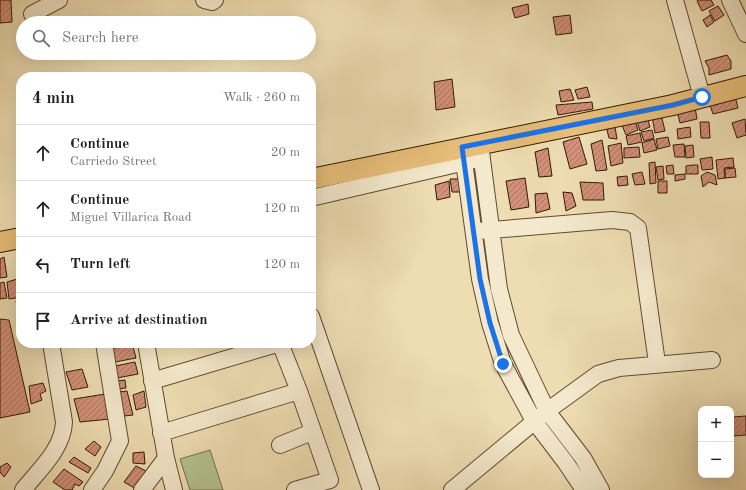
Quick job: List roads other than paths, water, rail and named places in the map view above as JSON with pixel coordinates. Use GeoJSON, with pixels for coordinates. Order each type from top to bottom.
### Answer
{"type":"FeatureCollection","features":[{"type":"Feature","properties":{"kind":"main road"},"geometry":{"type":"LineString","coordinates":[[316,178],[472,153],[746,86]]}},
{"type":"Feature","properties":{"kind":"main road"},"geometry":{"type":"LineString","coordinates":[[0,242],[16,239]]}},
{"type":"Feature","properties":{"kind":"street"},"geometry":{"type":"LineString","coordinates":[[32,14],[59,0]]}},
{"type":"Feature","properties":{"kind":"street"},"geometry":{"type":"LineString","coordinates":[[204,0],[212,2],[215,0]]}},
{"type":"Feature","properties":{"kind":"street"},"geometry":{"type":"LineString","coordinates":[[675,0],[702,97]]}},
{"type":"Feature","properties":{"kind":"street"},"geometry":{"type":"LineString","coordinates":[[730,0],[746,34]]}},
{"type":"Feature","properties":{"kind":"street"},"geometry":{"type":"LineString","coordinates":[[316,197],[472,153]]}},
{"type":"Feature","properties":{"kind":"street"},"geometry":{"type":"LineString","coordinates":[[472,153],[490,230],[499,289],[511,335],[547,411],[583,458],[602,490]]}},
{"type":"Feature","properties":{"kind":"street"},"geometry":{"type":"LineString","coordinates":[[472,153],[473,231],[480,279],[490,323],[503,364],[534,421],[566,463],[584,490]]}},
{"type":"Feature","properties":{"kind":"street"},"geometry":{"type":"LineString","coordinates":[[473,231],[612,220],[630,222],[638,228],[658,363]]}},
{"type":"Feature","properties":{"kind":"street"},"geometry":{"type":"LineString","coordinates":[[316,330],[371,490]]}},
{"type":"Feature","properties":{"kind":"street"},"geometry":{"type":"LineString","coordinates":[[23,490],[59,444],[64,434],[64,422],[52,348]]}},
{"type":"Feature","properties":{"kind":"street"},"geometry":{"type":"LineString","coordinates":[[92,490],[105,471],[120,441],[105,348]]}},
{"type":"Feature","properties":{"kind":"street"},"geometry":{"type":"LineString","coordinates":[[147,348],[161,433],[174,490]]}},
{"type":"Feature","properties":{"kind":"street"},"geometry":{"type":"LineString","coordinates":[[152,382],[264,348]]}},
{"type":"Feature","properties":{"kind":"street"},"geometry":{"type":"LineString","coordinates":[[282,348],[299,391],[312,432],[332,485],[295,490]]}},
{"type":"Feature","properties":{"kind":"street"},"geometry":{"type":"LineString","coordinates":[[452,490],[534,421],[598,374],[619,368],[658,363],[712,360]]}},
{"type":"Feature","properties":{"kind":"street"},"geometry":{"type":"LineString","coordinates":[[161,433],[299,391]]}},
{"type":"Feature","properties":{"kind":"street"},"geometry":{"type":"LineString","coordinates":[[280,445],[312,432]]}},
{"type":"Feature","properties":{"kind":"street"},"geometry":{"type":"LineString","coordinates":[[142,490],[166,458]]}}]}
